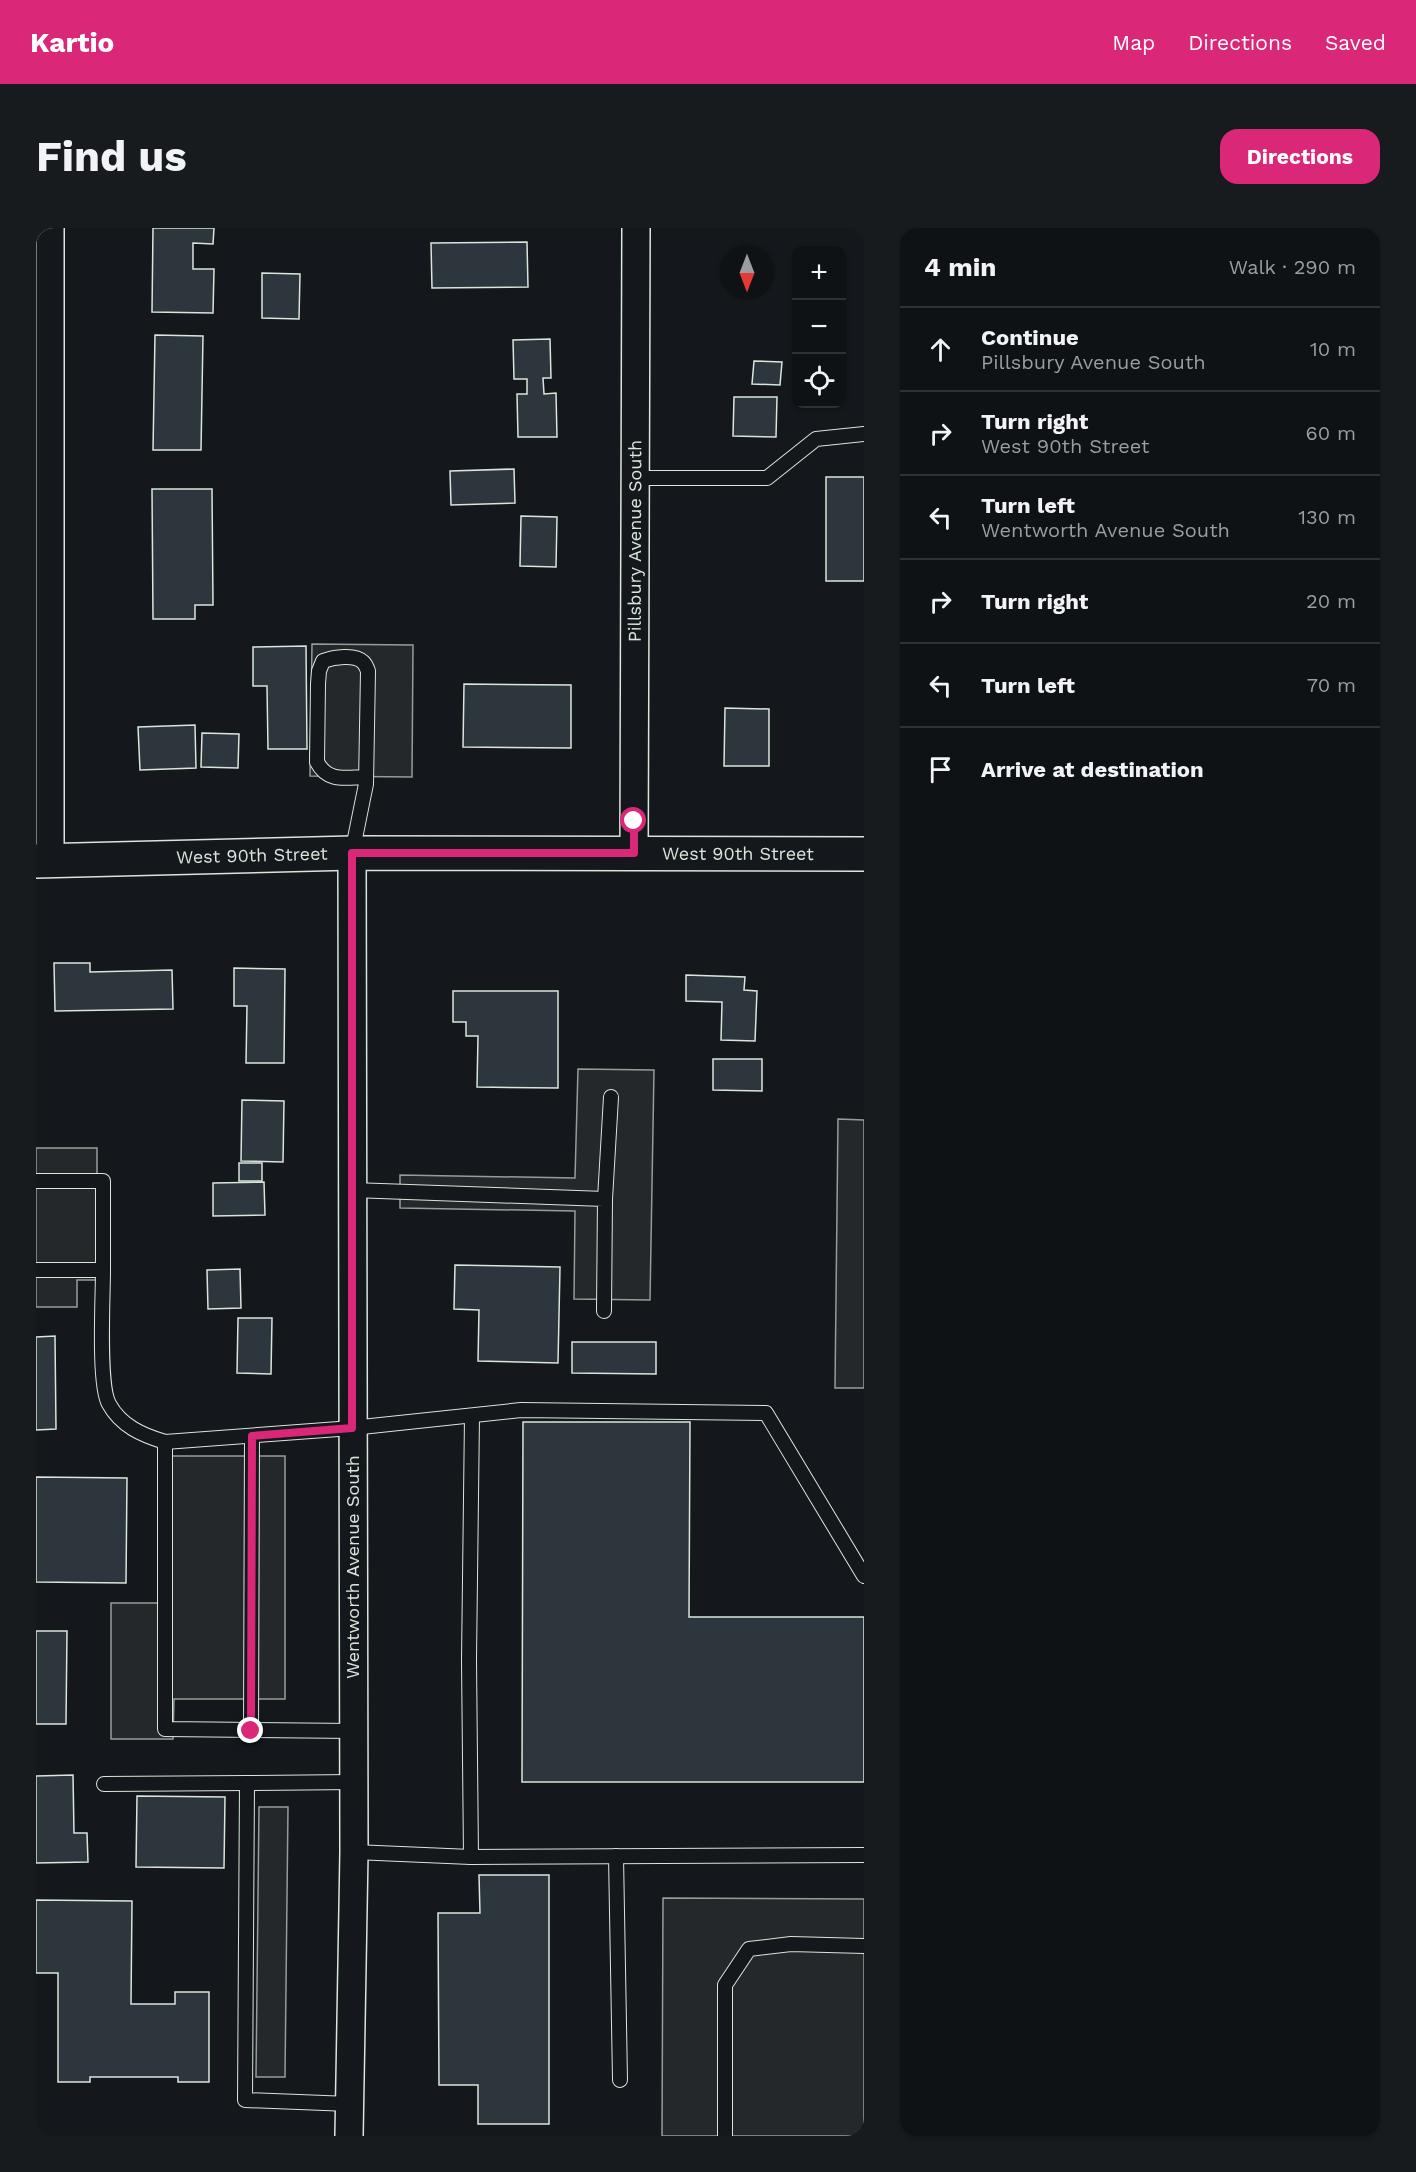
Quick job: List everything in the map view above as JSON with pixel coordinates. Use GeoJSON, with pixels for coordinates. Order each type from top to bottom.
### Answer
{"type":"FeatureCollection","features":[{"type":"Feature","properties":{"kind":"street"},"geometry":{"type":"LineString","coordinates":[[43,860],[43,405],[50,228]]}},
{"type":"Feature","properties":{"kind":"street","name":"Pillsbury Avenue South"},"geometry":{"type":"LineString","coordinates":[[634,853],[636,228]]}},
{"type":"Feature","properties":{"kind":"street","name":"West 90th Street"},"geometry":{"type":"LineString","coordinates":[[43,860],[352,853],[864,854]]}},
{"type":"Feature","properties":{"kind":"street","name":"Wentworth Avenue South"},"geometry":{"type":"LineString","coordinates":[[350,2136],[354,1852],[352,853]]}},
{"type":"Feature","properties":{"kind":"lane"},"geometry":{"type":"LineString","coordinates":[[635,478],[767,478],[816,439],[864,434]]}},
{"type":"Feature","properties":{"kind":"lane"},"geometry":{"type":"LineString","coordinates":[[352,853],[366,777],[368,672],[363,662],[354,658],[332,658],[323,661],[319,671],[317,762],[322,772],[332,777],[366,777]]}},
{"type":"Feature","properties":{"kind":"lane"},"geometry":{"type":"LineString","coordinates":[[604,1311],[605,1199],[611,1096]]}},
{"type":"Feature","properties":{"kind":"lane"},"geometry":{"type":"LineString","coordinates":[[36,1181],[103,1181],[103,1381],[108,1403],[121,1420],[140,1435],[165,1442],[352,1428],[521,1410],[766,1413],[864,1576]]}},
{"type":"Feature","properties":{"kind":"lane"},"geometry":{"type":"LineString","coordinates":[[352,1190],[605,1199]]}},
{"type":"Feature","properties":{"kind":"lane"},"geometry":{"type":"LineString","coordinates":[[36,1270],[103,1270]]}},
{"type":"Feature","properties":{"kind":"lane"},"geometry":{"type":"LineString","coordinates":[[471,1857],[469,1648],[472,1416]]}},
{"type":"Feature","properties":{"kind":"lane"},"geometry":{"type":"LineString","coordinates":[[251,1731],[252,1436]]}},
{"type":"Feature","properties":{"kind":"lane"},"geometry":{"type":"LineString","coordinates":[[165,1442],[165,1729],[354,1731]]}},
{"type":"Feature","properties":{"kind":"lane"},"geometry":{"type":"LineString","coordinates":[[104,1784],[354,1782]]}},
{"type":"Feature","properties":{"kind":"lane"},"geometry":{"type":"LineString","coordinates":[[247,1784],[245,2100],[350,2104]]}},
{"type":"Feature","properties":{"kind":"lane"},"geometry":{"type":"LineString","coordinates":[[354,1852],[471,1857],[864,1855]]}},
{"type":"Feature","properties":{"kind":"lane"},"geometry":{"type":"LineString","coordinates":[[616,1856],[620,2080]]}},
{"type":"Feature","properties":{"kind":"lane"},"geometry":{"type":"LineString","coordinates":[[725,2136],[725,1985],[749,1948],[791,1944],[864,1946]]}},
{"type":"Feature","properties":{"kind":"shaded area"},"geometry":{"type":"Polygon","coordinates":[[[312,644],[413,645],[412,777],[310,776],[312,644]]]}},
{"type":"Feature","properties":{"kind":"shaded area"},"geometry":{"type":"Polygon","coordinates":[[[578,1069],[654,1070],[650,1300],[574,1299],[575,1211],[400,1208],[400,1175],[575,1178],[578,1069]]]}},
{"type":"Feature","properties":{"kind":"shaded area"},"geometry":{"type":"Polygon","coordinates":[[[838,1119],[864,1120],[864,1388],[835,1388],[838,1119]]]}},
{"type":"Feature","properties":{"kind":"shaded area"},"geometry":{"type":"Polygon","coordinates":[[[36,1148],[97,1148],[97,1280],[77,1280],[77,1307],[36,1307],[36,1148]]]}},
{"type":"Feature","properties":{"kind":"shaded area"},"geometry":{"type":"Polygon","coordinates":[[[171,1456],[285,1456],[285,1699],[174,1699],[173,1739],[111,1739],[111,1603],[171,1603],[171,1456]]]}},
{"type":"Feature","properties":{"kind":"shaded area"},"geometry":{"type":"Polygon","coordinates":[[[259,1807],[288,1807],[285,2077],[256,2077],[259,1807]]]}},
{"type":"Feature","properties":{"kind":"shaded area"},"geometry":{"type":"Polygon","coordinates":[[[663,1898],[864,1899],[864,2136],[662,2136],[663,1898]]]}},
{"type":"Feature","properties":{"kind":"building"},"geometry":{"type":"Polygon","coordinates":[[[153,228],[214,228],[213,244],[193,243],[193,269],[214,269],[213,313],[152,312],[153,228]]]}},
{"type":"Feature","properties":{"kind":"building"},"geometry":{"type":"Polygon","coordinates":[[[527,242],[528,287],[432,288],[431,243],[527,242]]]}},
{"type":"Feature","properties":{"kind":"building"},"geometry":{"type":"Polygon","coordinates":[[[262,273],[300,274],[299,319],[262,318],[262,273]]]}},
{"type":"Feature","properties":{"kind":"building"},"geometry":{"type":"Polygon","coordinates":[[[155,335],[203,336],[201,450],[153,450],[155,335]]]}},
{"type":"Feature","properties":{"kind":"building"},"geometry":{"type":"Polygon","coordinates":[[[550,339],[551,378],[543,378],[544,394],[556,393],[557,437],[518,437],[517,394],[527,394],[527,379],[514,379],[513,340],[550,339]]]}},
{"type":"Feature","properties":{"kind":"building"},"geometry":{"type":"Polygon","coordinates":[[[754,361],[782,362],[780,385],[752,384],[754,361]]]}},
{"type":"Feature","properties":{"kind":"building"},"geometry":{"type":"Polygon","coordinates":[[[734,397],[777,397],[776,437],[733,436],[734,397]]]}},
{"type":"Feature","properties":{"kind":"building"},"geometry":{"type":"Polygon","coordinates":[[[514,469],[515,503],[451,505],[450,471],[514,469]]]}},
{"type":"Feature","properties":{"kind":"building"},"geometry":{"type":"Polygon","coordinates":[[[826,477],[864,477],[864,581],[826,581],[826,477]]]}},
{"type":"Feature","properties":{"kind":"building"},"geometry":{"type":"Polygon","coordinates":[[[152,489],[212,489],[213,605],[195,605],[195,619],[153,619],[152,489]]]}},
{"type":"Feature","properties":{"kind":"building"},"geometry":{"type":"Polygon","coordinates":[[[521,516],[557,517],[556,567],[520,566],[521,516]]]}},
{"type":"Feature","properties":{"kind":"building"},"geometry":{"type":"Polygon","coordinates":[[[306,646],[307,749],[268,749],[267,686],[253,686],[253,647],[306,646]]]}},
{"type":"Feature","properties":{"kind":"building"},"geometry":{"type":"Polygon","coordinates":[[[464,684],[571,685],[571,748],[463,747],[464,684]]]}},
{"type":"Feature","properties":{"kind":"building"},"geometry":{"type":"Polygon","coordinates":[[[725,708],[769,709],[769,766],[724,766],[725,708]]]}},
{"type":"Feature","properties":{"kind":"building"},"geometry":{"type":"Polygon","coordinates":[[[195,725],[196,768],[140,770],[138,727],[195,725]]]}},
{"type":"Feature","properties":{"kind":"building"},"geometry":{"type":"Polygon","coordinates":[[[202,733],[239,734],[238,768],[201,767],[202,733]]]}},
{"type":"Feature","properties":{"kind":"building"},"geometry":{"type":"Polygon","coordinates":[[[54,963],[90,963],[90,972],[172,970],[173,1009],[55,1011],[54,963]]]}},
{"type":"Feature","properties":{"kind":"building"},"geometry":{"type":"Polygon","coordinates":[[[234,968],[285,969],[284,1063],[246,1063],[247,1006],[234,1006],[234,968]]]}},
{"type":"Feature","properties":{"kind":"building"},"geometry":{"type":"Polygon","coordinates":[[[686,975],[745,977],[744,990],[757,991],[755,1041],[721,1040],[722,1002],[686,1001],[686,975]]]}},
{"type":"Feature","properties":{"kind":"building"},"geometry":{"type":"Polygon","coordinates":[[[453,991],[558,991],[558,1088],[477,1087],[478,1036],[466,1036],[466,1022],[453,1022],[453,991]]]}},
{"type":"Feature","properties":{"kind":"building"},"geometry":{"type":"Polygon","coordinates":[[[713,1059],[762,1059],[762,1091],[713,1090],[713,1059]]]}},
{"type":"Feature","properties":{"kind":"building"},"geometry":{"type":"Polygon","coordinates":[[[242,1100],[284,1101],[283,1162],[241,1161],[242,1100]]]}},
{"type":"Feature","properties":{"kind":"building"},"geometry":{"type":"Polygon","coordinates":[[[239,1163],[262,1163],[262,1181],[239,1181],[239,1163]]]}},
{"type":"Feature","properties":{"kind":"building"},"geometry":{"type":"Polygon","coordinates":[[[264,1182],[265,1215],[213,1216],[213,1183],[264,1182]]]}},
{"type":"Feature","properties":{"kind":"building"},"geometry":{"type":"Polygon","coordinates":[[[455,1265],[560,1267],[558,1363],[478,1361],[479,1310],[454,1309],[455,1265]]]}},
{"type":"Feature","properties":{"kind":"building"},"geometry":{"type":"Polygon","coordinates":[[[240,1269],[241,1308],[208,1309],[207,1270],[240,1269]]]}},
{"type":"Feature","properties":{"kind":"building"},"geometry":{"type":"Polygon","coordinates":[[[238,1318],[272,1318],[271,1374],[237,1373],[238,1318]]]}},
{"type":"Feature","properties":{"kind":"building"},"geometry":{"type":"Polygon","coordinates":[[[55,1336],[56,1429],[36,1430],[36,1337],[55,1336]]]}},
{"type":"Feature","properties":{"kind":"building"},"geometry":{"type":"Polygon","coordinates":[[[572,1342],[656,1342],[656,1374],[572,1373],[572,1342]]]}},
{"type":"Feature","properties":{"kind":"building"},"geometry":{"type":"Polygon","coordinates":[[[523,1422],[690,1422],[689,1617],[864,1617],[864,1782],[522,1782],[523,1422]]]}},
{"type":"Feature","properties":{"kind":"building"},"geometry":{"type":"Polygon","coordinates":[[[36,1477],[127,1478],[126,1583],[36,1582],[36,1477]]]}},
{"type":"Feature","properties":{"kind":"building"},"geometry":{"type":"Polygon","coordinates":[[[36,1631],[67,1631],[66,1724],[36,1724],[36,1631]]]}},
{"type":"Feature","properties":{"kind":"building"},"geometry":{"type":"Polygon","coordinates":[[[73,1775],[74,1833],[87,1833],[88,1862],[36,1863],[36,1776],[73,1775]]]}},
{"type":"Feature","properties":{"kind":"building"},"geometry":{"type":"Polygon","coordinates":[[[137,1796],[225,1797],[224,1868],[136,1867],[137,1796]]]}},
{"type":"Feature","properties":{"kind":"building"},"geometry":{"type":"Polygon","coordinates":[[[479,1875],[549,1875],[549,2124],[478,2124],[478,2085],[439,2085],[438,1913],[480,1913],[479,1875]]]}},
{"type":"Feature","properties":{"kind":"building"},"geometry":{"type":"Polygon","coordinates":[[[36,1900],[132,1901],[131,2004],[175,2004],[175,1992],[209,1992],[209,2082],[178,2082],[178,2077],[90,2077],[90,2082],[58,2082],[58,1973],[36,1973],[36,1900]]]}},
{"type":"Feature","properties":{"kind":"route"},"geometry":{"type":"LineString","coordinates":[[251,1731],[252,1436],[352,1428],[352,853],[634,853],[634,821]]}}]}
